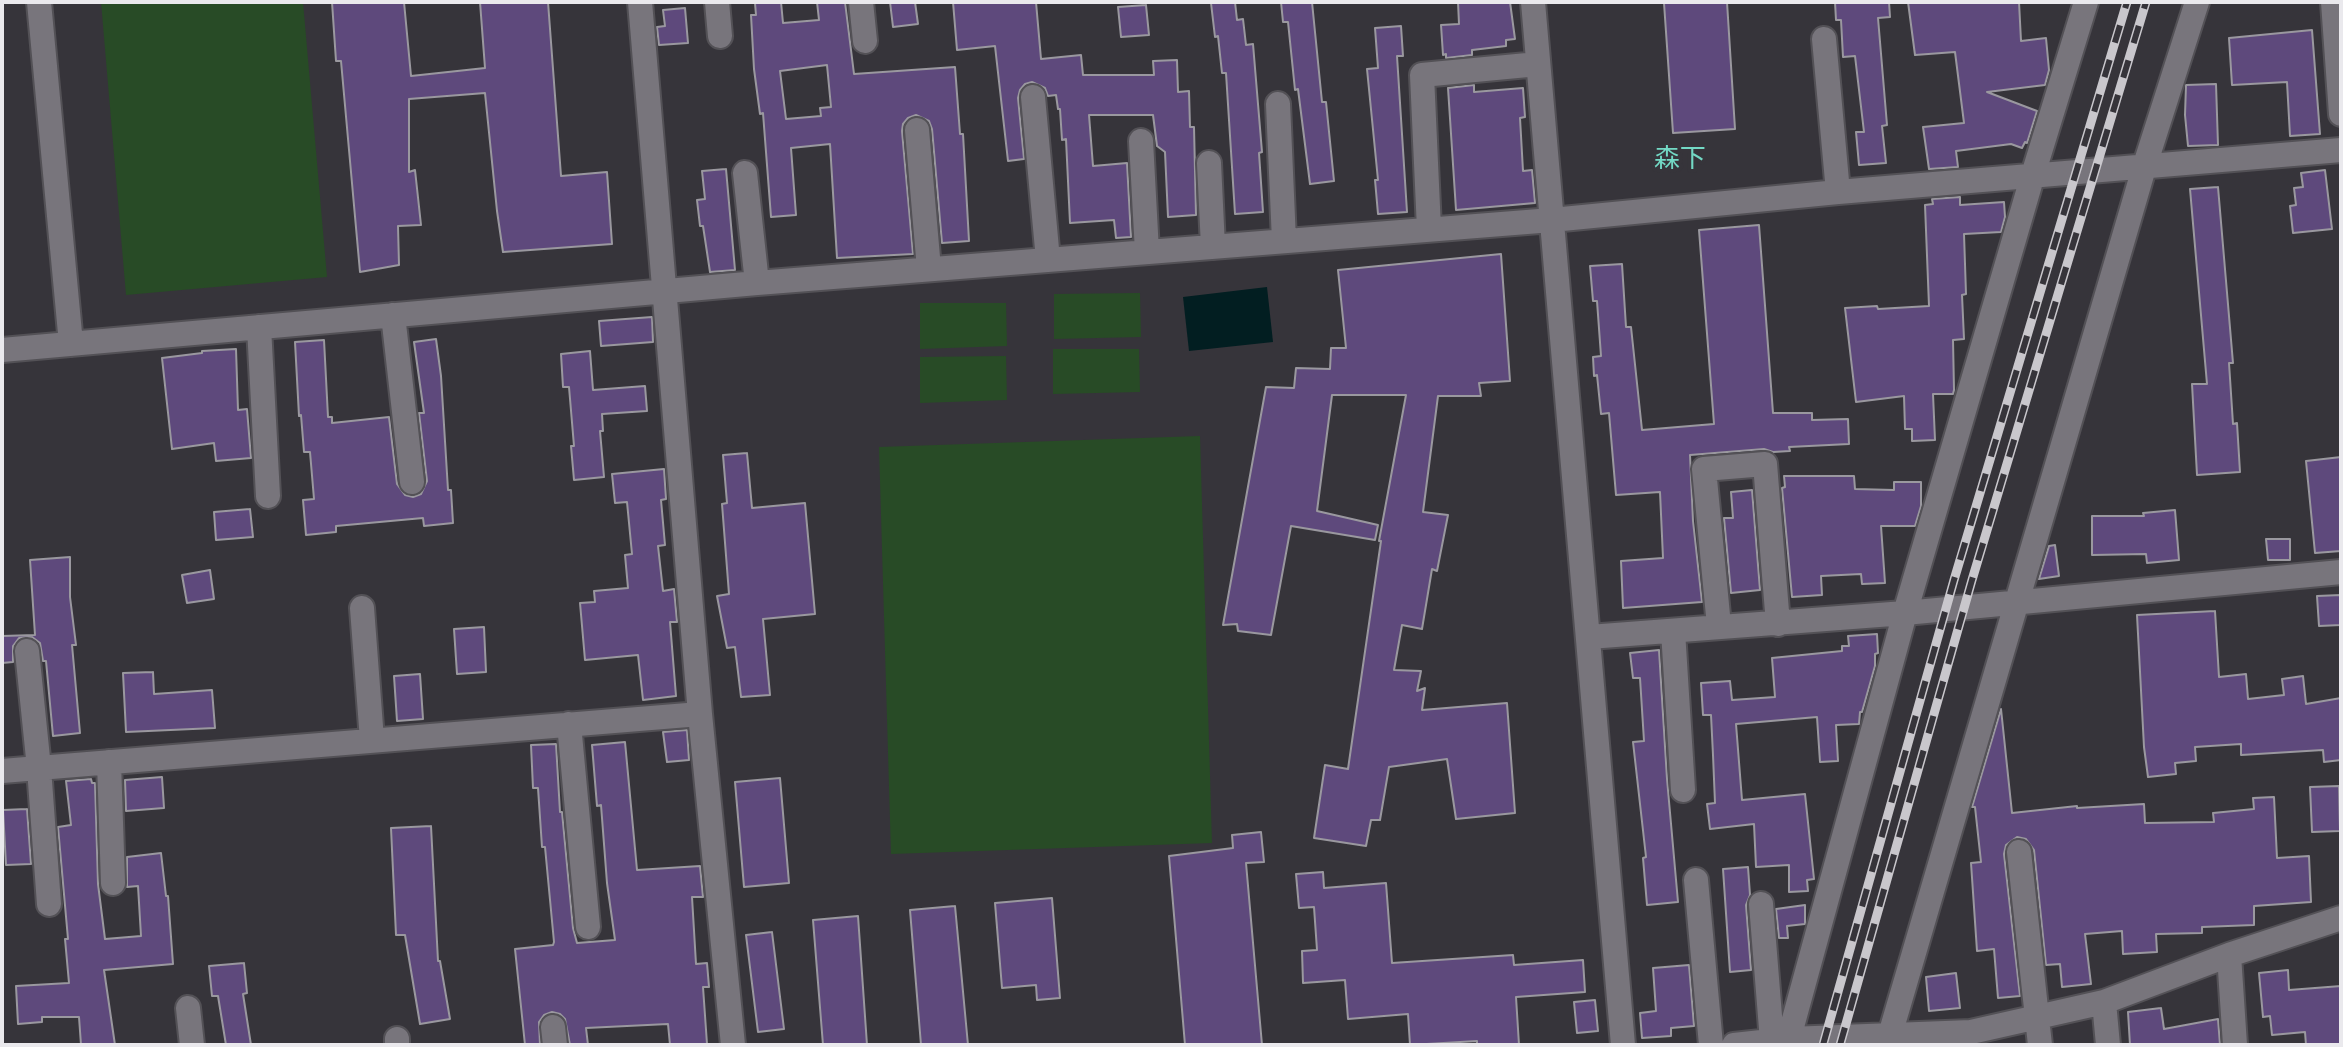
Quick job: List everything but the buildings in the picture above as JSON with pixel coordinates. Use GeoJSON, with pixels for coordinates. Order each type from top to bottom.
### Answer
{"type":"FeatureCollection","features":[{"type":"Feature","properties":{"kind":"street"},"geometry":{"type":"LineString","coordinates":[[39,2],[71,344]]}},
{"type":"Feature","properties":{"kind":"street"},"geometry":{"type":"LineString","coordinates":[[640,2],[700,714],[733,1045]]}},
{"type":"Feature","properties":{"kind":"street"},"geometry":{"type":"LineString","coordinates":[[717,2],[720,36]]}},
{"type":"Feature","properties":{"kind":"street"},"geometry":{"type":"LineString","coordinates":[[861,2],[865,41]]}},
{"type":"Feature","properties":{"kind":"street"},"geometry":{"type":"LineString","coordinates":[[1533,2],[1623,1045]]}},
{"type":"Feature","properties":{"kind":"street"},"geometry":{"type":"LineString","coordinates":[[1783,1042],[1905,613],[2086,2]]}},
{"type":"Feature","properties":{"kind":"street"},"geometry":{"type":"LineString","coordinates":[[1888,1039],[2144,168],[2197,2]]}},
{"type":"Feature","properties":{"kind":"street"},"geometry":{"type":"LineString","coordinates":[[2333,2],[2338,36],[2341,114]]}},
{"type":"Feature","properties":{"kind":"street"},"geometry":{"type":"LineString","coordinates":[[1824,39],[1838,192]]}},
{"type":"Feature","properties":{"kind":"street"},"geometry":{"type":"LineString","coordinates":[[1429,229],[1422,75],[1538,64]]}},
{"type":"Feature","properties":{"kind":"street"},"geometry":{"type":"LineString","coordinates":[[1033,97],[1048,260]]}},
{"type":"Feature","properties":{"kind":"street"},"geometry":{"type":"LineString","coordinates":[[1278,104],[1284,241]]}},
{"type":"Feature","properties":{"kind":"street"},"geometry":{"type":"LineString","coordinates":[[917,130],[929,269]]}},
{"type":"Feature","properties":{"kind":"street"},"geometry":{"type":"LineString","coordinates":[[1141,141],[1147,252]]}},
{"type":"Feature","properties":{"kind":"street"},"geometry":{"type":"LineString","coordinates":[[2,350],[757,283],[1552,220],[1838,192],[2341,150]]}},
{"type":"Feature","properties":{"kind":"street"},"geometry":{"type":"LineString","coordinates":[[1209,163],[1213,247]]}},
{"type":"Feature","properties":{"kind":"street"},"geometry":{"type":"LineString","coordinates":[[745,173],[757,283]]}},
{"type":"Feature","properties":{"kind":"street"},"geometry":{"type":"LineString","coordinates":[[393,315],[412,482]]}},
{"type":"Feature","properties":{"kind":"street"},"geometry":{"type":"LineString","coordinates":[[259,327],[268,496]]}},
{"type":"Feature","properties":{"kind":"street"},"geometry":{"type":"LineString","coordinates":[[1719,626],[1704,469],[1765,464],[1778,624]]}},
{"type":"Feature","properties":{"kind":"street"},"geometry":{"type":"LineString","coordinates":[[1589,637],[1778,624],[2341,572]]}},
{"type":"Feature","properties":{"kind":"street"},"geometry":{"type":"LineString","coordinates":[[362,608],[372,740]]}},
{"type":"Feature","properties":{"kind":"street"},"geometry":{"type":"LineString","coordinates":[[1673,631],[1683,790]]}},
{"type":"Feature","properties":{"kind":"street"},"geometry":{"type":"LineString","coordinates":[[27,651],[49,904]]}},
{"type":"Feature","properties":{"kind":"street"},"geometry":{"type":"LineString","coordinates":[[2,771],[700,714]]}},
{"type":"Feature","properties":{"kind":"street"},"geometry":{"type":"LineString","coordinates":[[569,724],[588,927]]}},
{"type":"Feature","properties":{"kind":"street"},"geometry":{"type":"LineString","coordinates":[[109,762],[113,883]]}},
{"type":"Feature","properties":{"kind":"street"},"geometry":{"type":"LineString","coordinates":[[2019,852],[2040,1045]]}},
{"type":"Feature","properties":{"kind":"street"},"geometry":{"type":"LineString","coordinates":[[1696,880],[1711,1045]]}},
{"type":"Feature","properties":{"kind":"street"},"geometry":{"type":"LineString","coordinates":[[1761,904],[1783,1042]]}},
{"type":"Feature","properties":{"kind":"street"},"geometry":{"type":"LineString","coordinates":[[1734,1045],[1956,1039],[1971,1032],[2104,1002],[2229,955],[2341,918]]}},
{"type":"Feature","properties":{"kind":"street"},"geometry":{"type":"LineString","coordinates":[[2229,955],[2235,1045]]}},
{"type":"Feature","properties":{"kind":"street"},"geometry":{"type":"LineString","coordinates":[[2104,1002],[2108,1045]]}},
{"type":"Feature","properties":{"kind":"street"},"geometry":{"type":"LineString","coordinates":[[188,1008],[192,1045]]}},
{"type":"Feature","properties":{"kind":"green space"},"geometry":{"type":"Polygon","coordinates":[[[101,2],[303,2],[327,277],[126,295],[101,2]]]}},
{"type":"Feature","properties":{"kind":"green space"},"geometry":{"type":"Polygon","coordinates":[[[1140,293],[1141,337],[1054,339],[1054,294],[1140,293]]]}},
{"type":"Feature","properties":{"kind":"green space"},"geometry":{"type":"Polygon","coordinates":[[[920,303],[1006,303],[1007,346],[920,349],[920,303]]]}},
{"type":"Feature","properties":{"kind":"green space"},"geometry":{"type":"Polygon","coordinates":[[[1053,349],[1139,349],[1140,392],[1053,394],[1053,349]]]}},
{"type":"Feature","properties":{"kind":"green space"},"geometry":{"type":"Polygon","coordinates":[[[1006,356],[1007,400],[920,403],[920,357],[1006,356]]]}},
{"type":"Feature","properties":{"kind":"green space"},"geometry":{"type":"Polygon","coordinates":[[[1200,436],[1212,843],[891,854],[879,447],[1200,436]]]}},
{"type":"Feature","properties":{"kind":"water"},"geometry":{"type":"Polygon","coordinates":[[[1267,287],[1273,342],[1189,351],[1183,297],[1267,287]]]}},
{"type":"Feature","properties":{"kind":"railway"},"geometry":{"type":"LineString","coordinates":[[1823,1045],[1954,580],[2127,2]]}},
{"type":"Feature","properties":{"kind":"railway"},"geometry":{"type":"LineString","coordinates":[[1840,1045],[1972,580],[2146,2]]}},
{"type":"Feature","properties":{"kind":"district","name":"森下"},"geometry":{"type":"Point","coordinates":[1680,160]}}]}
